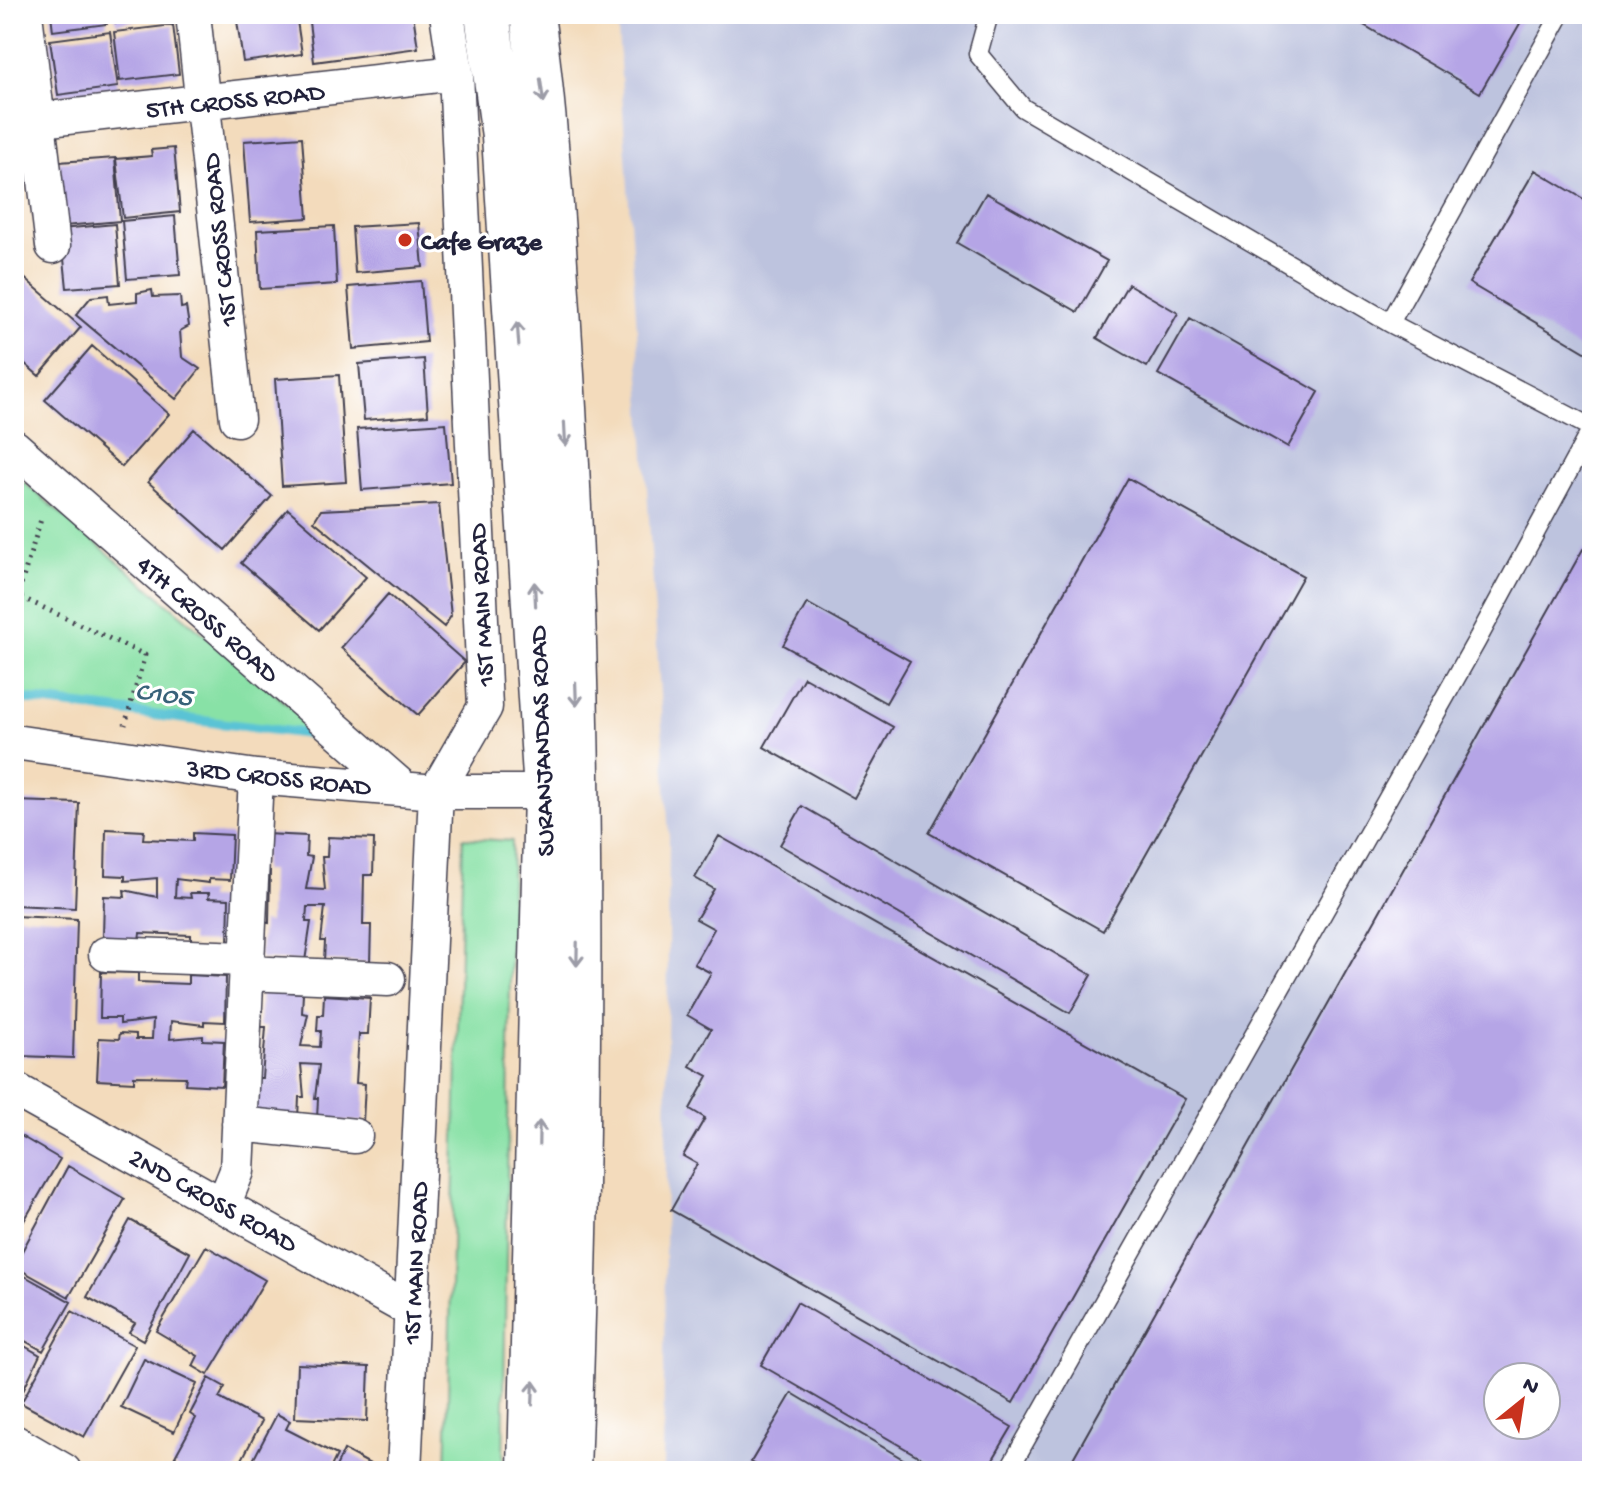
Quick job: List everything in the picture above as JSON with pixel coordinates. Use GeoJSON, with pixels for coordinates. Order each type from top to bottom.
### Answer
{"type":"FeatureCollection","features":[{"type":"Feature","properties":{"kind":"main road","name":"SURANJANDAS ROAD"},"geometry":{"type":"LineString","coordinates":[[487,14],[504,136],[546,792],[530,1471]]}},
{"type":"Feature","properties":{"kind":"main road","name":"SURANJANDAS ROAD"},"geometry":{"type":"LineString","coordinates":[[532,14],[549,152],[571,530],[579,796],[568,1471]]}},
{"type":"Feature","properties":{"kind":"street"},"geometry":{"type":"LineString","coordinates":[[25,14],[26,122],[53,246]]}},
{"type":"Feature","properties":{"kind":"street","name":"1ST CROSS ROAD"},"geometry":{"type":"LineString","coordinates":[[193,14],[237,419]]}},
{"type":"Feature","properties":{"kind":"street","name":"1ST MAIN ROAD"},"geometry":{"type":"LineString","coordinates":[[404,1471],[412,1311],[420,790],[485,707],[456,73],[447,14]]}},
{"type":"Feature","properties":{"kind":"street","name":"5TH CROSS ROAD"},"geometry":{"type":"LineString","coordinates":[[26,122],[456,73]]}},
{"type":"Feature","properties":{"kind":"street","name":"4TH CROSS ROAD"},"geometry":{"type":"LineString","coordinates":[[14,447],[420,790]]}},
{"type":"Feature","properties":{"kind":"street","name":"3RD CROSS ROAD"},"geometry":{"type":"LineString","coordinates":[[14,742],[256,777],[420,790],[546,792]]}},
{"type":"Feature","properties":{"kind":"street"},"geometry":{"type":"LineString","coordinates":[[224,1203],[237,1171],[256,777]]}},
{"type":"Feature","properties":{"kind":"street"},"geometry":{"type":"LineString","coordinates":[[106,954],[388,979]]}},
{"type":"Feature","properties":{"kind":"street","name":"2ND CROSS ROAD"},"geometry":{"type":"LineString","coordinates":[[14,1089],[224,1203],[412,1311]]}},
{"type":"Feature","properties":{"kind":"street"},"geometry":{"type":"LineString","coordinates":[[239,1124],[355,1136]]}},
{"type":"Feature","properties":{"kind":"street"},"geometry":{"type":"LineString","coordinates":[[14,1442],[64,1471]]}},
{"type":"Feature","properties":{"kind":"lane"},"geometry":{"type":"LineString","coordinates":[[989,14],[978,54],[1023,108],[1390,323],[1592,428],[1476,642],[1008,1471]]}},
{"type":"Feature","properties":{"kind":"lane"},"geometry":{"type":"LineString","coordinates":[[1390,323],[1561,14]]}},
{"type":"Feature","properties":{"kind":"path"},"geometry":{"type":"LineString","coordinates":[[14,607],[54,482]]}},
{"type":"Feature","properties":{"kind":"path"},"geometry":{"type":"LineString","coordinates":[[16,594],[145,655],[126,715],[119,757]]}},
{"type":"Feature","properties":{"kind":"shaded area"},"geometry":{"type":"Polygon","coordinates":[[[617,14],[1592,14],[1592,1471],[663,1471],[669,837],[617,14]]]}},
{"type":"Feature","properties":{"kind":"green space"},"geometry":{"type":"Polygon","coordinates":[[[14,474],[319,731],[126,715],[14,701],[14,474]]]}},
{"type":"Feature","properties":{"kind":"green space"},"geometry":{"type":"Polygon","coordinates":[[[463,838],[512,841],[503,1471],[446,1471],[463,838]]]}},
{"type":"Feature","properties":{"kind":"building"},"geometry":{"type":"Polygon","coordinates":[[[51,14],[106,14],[107,24],[53,31],[51,14]]]}},
{"type":"Feature","properties":{"kind":"building"},"geometry":{"type":"Polygon","coordinates":[[[115,14],[175,14],[175,16],[116,23],[115,14]]]}},
{"type":"Feature","properties":{"kind":"building"},"geometry":{"type":"Polygon","coordinates":[[[236,14],[296,14],[302,54],[243,62],[236,14]]]}},
{"type":"Feature","properties":{"kind":"building"},"geometry":{"type":"Polygon","coordinates":[[[308,14],[413,14],[418,48],[314,62],[308,14]]]}},
{"type":"Feature","properties":{"kind":"building"},"geometry":{"type":"Polygon","coordinates":[[[1345,14],[1511,14],[1522,20],[1480,93],[1345,14]]]}},
{"type":"Feature","properties":{"kind":"building"},"geometry":{"type":"Polygon","coordinates":[[[173,25],[179,74],[120,81],[114,32],[173,25]]]}},
{"type":"Feature","properties":{"kind":"building"},"geometry":{"type":"Polygon","coordinates":[[[110,32],[118,87],[58,95],[50,40],[110,32]]]}},
{"type":"Feature","properties":{"kind":"building"},"geometry":{"type":"Polygon","coordinates":[[[302,137],[308,218],[250,222],[244,141],[302,137]]]}},
{"type":"Feature","properties":{"kind":"building"},"geometry":{"type":"Polygon","coordinates":[[[174,148],[180,212],[123,218],[116,159],[152,156],[151,150],[174,148]]]}},
{"type":"Feature","properties":{"kind":"building"},"geometry":{"type":"Polygon","coordinates":[[[115,158],[120,221],[64,226],[59,162],[115,158]]]}},
{"type":"Feature","properties":{"kind":"building"},"geometry":{"type":"Polygon","coordinates":[[[1535,170],[1592,204],[1592,356],[1469,283],[1535,170]]]}},
{"type":"Feature","properties":{"kind":"building"},"geometry":{"type":"Polygon","coordinates":[[[986,193],[1107,261],[1078,312],[957,243],[986,193]]]}},
{"type":"Feature","properties":{"kind":"building"},"geometry":{"type":"Polygon","coordinates":[[[175,216],[180,275],[127,279],[122,221],[175,216]]]}},
{"type":"Feature","properties":{"kind":"building"},"geometry":{"type":"Polygon","coordinates":[[[419,223],[423,267],[355,273],[352,227],[419,223]]]}},
{"type":"Feature","properties":{"kind":"building"},"geometry":{"type":"Polygon","coordinates":[[[115,224],[120,284],[67,288],[61,229],[115,224]]]}},
{"type":"Feature","properties":{"kind":"building"},"geometry":{"type":"Polygon","coordinates":[[[334,226],[337,284],[260,289],[257,230],[334,226]]]}},
{"type":"Feature","properties":{"kind":"building"},"geometry":{"type":"Polygon","coordinates":[[[14,269],[81,327],[39,376],[14,354],[14,269]]]}},
{"type":"Feature","properties":{"kind":"building"},"geometry":{"type":"Polygon","coordinates":[[[421,281],[426,342],[353,349],[348,287],[421,281]]]}},
{"type":"Feature","properties":{"kind":"building"},"geometry":{"type":"Polygon","coordinates":[[[1128,284],[1178,313],[1147,367],[1097,338],[1128,284]]]}},
{"type":"Feature","properties":{"kind":"building"},"geometry":{"type":"Polygon","coordinates":[[[152,290],[153,297],[180,296],[181,308],[186,307],[189,326],[180,331],[182,357],[200,369],[176,399],[76,315],[91,297],[108,295],[109,304],[137,301],[137,293],[152,290]]]}},
{"type":"Feature","properties":{"kind":"building"},"geometry":{"type":"Polygon","coordinates":[[[1190,318],[1319,392],[1288,447],[1158,374],[1190,318]]]}},
{"type":"Feature","properties":{"kind":"building"},"geometry":{"type":"Polygon","coordinates":[[[92,346],[169,414],[122,467],[45,400],[92,346]]]}},
{"type":"Feature","properties":{"kind":"building"},"geometry":{"type":"Polygon","coordinates":[[[424,359],[428,415],[364,420],[359,364],[424,359]]]}},
{"type":"Feature","properties":{"kind":"building"},"geometry":{"type":"Polygon","coordinates":[[[339,375],[346,482],[282,486],[275,379],[339,375]]]}},
{"type":"Feature","properties":{"kind":"building"},"geometry":{"type":"Polygon","coordinates":[[[446,423],[451,483],[362,490],[357,429],[446,423]]]}},
{"type":"Feature","properties":{"kind":"building"},"geometry":{"type":"Polygon","coordinates":[[[194,429],[272,496],[225,550],[148,482],[194,429]]]}},
{"type":"Feature","properties":{"kind":"building"},"geometry":{"type":"Polygon","coordinates":[[[1128,478],[1303,576],[1103,931],[929,833],[1128,478]]]}},
{"type":"Feature","properties":{"kind":"building"},"geometry":{"type":"Polygon","coordinates":[[[439,504],[451,616],[444,627],[314,521],[321,510],[439,504]]]}},
{"type":"Feature","properties":{"kind":"building"},"geometry":{"type":"Polygon","coordinates":[[[288,509],[366,577],[319,630],[241,563],[288,509]]]}},
{"type":"Feature","properties":{"kind":"building"},"geometry":{"type":"Polygon","coordinates":[[[1583,549],[1592,554],[1592,1471],[1066,1471],[1583,549]]]}},
{"type":"Feature","properties":{"kind":"building"},"geometry":{"type":"Polygon","coordinates":[[[388,594],[465,662],[418,715],[341,648],[388,594]]]}},
{"type":"Feature","properties":{"kind":"building"},"geometry":{"type":"Polygon","coordinates":[[[807,603],[910,661],[886,703],[783,645],[807,603]]]}},
{"type":"Feature","properties":{"kind":"building"},"geometry":{"type":"Polygon","coordinates":[[[804,677],[893,727],[854,798],[764,747],[804,677]]]}},
{"type":"Feature","properties":{"kind":"building"},"geometry":{"type":"Polygon","coordinates":[[[14,801],[79,803],[75,908],[14,905],[14,801]]]}},
{"type":"Feature","properties":{"kind":"building"},"geometry":{"type":"Polygon","coordinates":[[[802,806],[1092,975],[1070,1013],[780,845],[802,806]]]}},
{"type":"Feature","properties":{"kind":"building"},"geometry":{"type":"Polygon","coordinates":[[[106,829],[144,831],[143,839],[193,841],[193,833],[232,835],[230,880],[209,879],[209,883],[176,879],[175,897],[191,898],[190,893],[209,893],[208,898],[229,899],[228,943],[191,942],[191,935],[140,933],[139,940],[103,938],[104,896],[125,897],[124,890],[157,897],[157,878],[125,881],[125,876],[105,875],[106,829]]]}},
{"type":"Feature","properties":{"kind":"building"},"geometry":{"type":"Polygon","coordinates":[[[265,834],[307,836],[306,856],[312,857],[306,889],[325,890],[322,857],[327,857],[328,837],[374,839],[373,875],[364,875],[363,925],[371,925],[370,963],[324,961],[325,941],[321,941],[325,907],[307,907],[306,922],[311,922],[305,961],[260,959],[262,922],[269,923],[270,871],[263,871],[265,834]]]}},
{"type":"Feature","properties":{"kind":"building"},"geometry":{"type":"Polygon","coordinates":[[[719,836],[1185,1099],[1013,1403],[671,1210],[697,1164],[683,1156],[705,1118],[690,1109],[708,1076],[690,1066],[711,1029],[687,1015],[711,973],[694,964],[714,929],[696,919],[714,889],[695,878],[719,836]]]}},
{"type":"Feature","properties":{"kind":"building"},"geometry":{"type":"Polygon","coordinates":[[[14,916],[77,919],[73,1058],[21,1056],[21,1042],[14,1041],[14,916]]]}},
{"type":"Feature","properties":{"kind":"building"},"geometry":{"type":"Polygon","coordinates":[[[101,972],[138,973],[138,982],[188,984],[188,975],[226,977],[225,1022],[204,1021],[204,1025],[171,1021],[170,1039],[203,1036],[203,1040],[224,1041],[222,1086],[185,1084],[186,1077],[134,1076],[134,1082],[97,1080],[99,1038],[119,1039],[120,1033],[136,1034],[136,1039],[152,1039],[153,1020],[120,1024],[120,1018],[100,1018],[101,972]]]}},
{"type":"Feature","properties":{"kind":"building"},"geometry":{"type":"Polygon","coordinates":[[[261,990],[303,993],[302,1013],[308,1014],[301,1046],[320,1047],[318,1015],[323,1015],[324,995],[370,998],[368,1034],[359,1034],[356,1083],[365,1084],[363,1122],[317,1119],[318,1098],[315,1098],[319,1065],[301,1064],[304,1097],[299,1097],[298,1118],[254,1115],[255,1078],[262,1078],[266,1027],[259,1027],[261,990]]]}},
{"type":"Feature","properties":{"kind":"building"},"geometry":{"type":"Polygon","coordinates":[[[14,1132],[60,1159],[14,1238],[14,1132]]]}},
{"type":"Feature","properties":{"kind":"building"},"geometry":{"type":"Polygon","coordinates":[[[68,1166],[125,1199],[69,1297],[14,1266],[68,1166]]]}},
{"type":"Feature","properties":{"kind":"building"},"geometry":{"type":"Polygon","coordinates":[[[130,1220],[190,1253],[143,1340],[129,1332],[135,1323],[87,1297],[130,1220]]]}},
{"type":"Feature","properties":{"kind":"building"},"geometry":{"type":"Polygon","coordinates":[[[206,1246],[265,1280],[208,1375],[193,1366],[198,1356],[156,1331],[206,1246]]]}},
{"type":"Feature","properties":{"kind":"building"},"geometry":{"type":"Polygon","coordinates":[[[14,1270],[71,1302],[43,1351],[14,1335],[14,1270]]]}},
{"type":"Feature","properties":{"kind":"building"},"geometry":{"type":"Polygon","coordinates":[[[797,1302],[1012,1427],[986,1471],[944,1471],[761,1365],[797,1302]]]}},
{"type":"Feature","properties":{"kind":"building"},"geometry":{"type":"Polygon","coordinates":[[[72,1311],[135,1346],[84,1437],[21,1403],[72,1311]]]}},
{"type":"Feature","properties":{"kind":"building"},"geometry":{"type":"Polygon","coordinates":[[[14,1340],[40,1355],[14,1409],[14,1340]]]}},
{"type":"Feature","properties":{"kind":"building"},"geometry":{"type":"Polygon","coordinates":[[[144,1359],[197,1384],[174,1432],[121,1407],[144,1359]]]}},
{"type":"Feature","properties":{"kind":"building"},"geometry":{"type":"Polygon","coordinates":[[[297,1364],[369,1367],[367,1421],[295,1418],[297,1364]]]}},
{"type":"Feature","properties":{"kind":"building"},"geometry":{"type":"Polygon","coordinates":[[[209,1378],[225,1387],[219,1398],[262,1421],[236,1471],[183,1471],[171,1464],[196,1418],[190,1414],[209,1378]]]}},
{"type":"Feature","properties":{"kind":"building"},"geometry":{"type":"Polygon","coordinates":[[[792,1393],[923,1471],[767,1471],[751,1462],[792,1393]]]}},
{"type":"Feature","properties":{"kind":"building"},"geometry":{"type":"Polygon","coordinates":[[[277,1414],[290,1421],[286,1429],[337,1455],[329,1471],[261,1471],[251,1464],[277,1414]]]}},
{"type":"Feature","properties":{"kind":"building"},"geometry":{"type":"Polygon","coordinates":[[[344,1450],[383,1471],[334,1471],[344,1450]]]}},
{"type":"Feature","properties":{"kind":"waterway","name":"C105"},"geometry":{"type":"LineString","coordinates":[[14,698],[308,734]]}},
{"type":"Feature","properties":{"kind":"place","name":"Cafe Graze"},"geometry":{"type":"Point","coordinates":[405,240]}}]}
